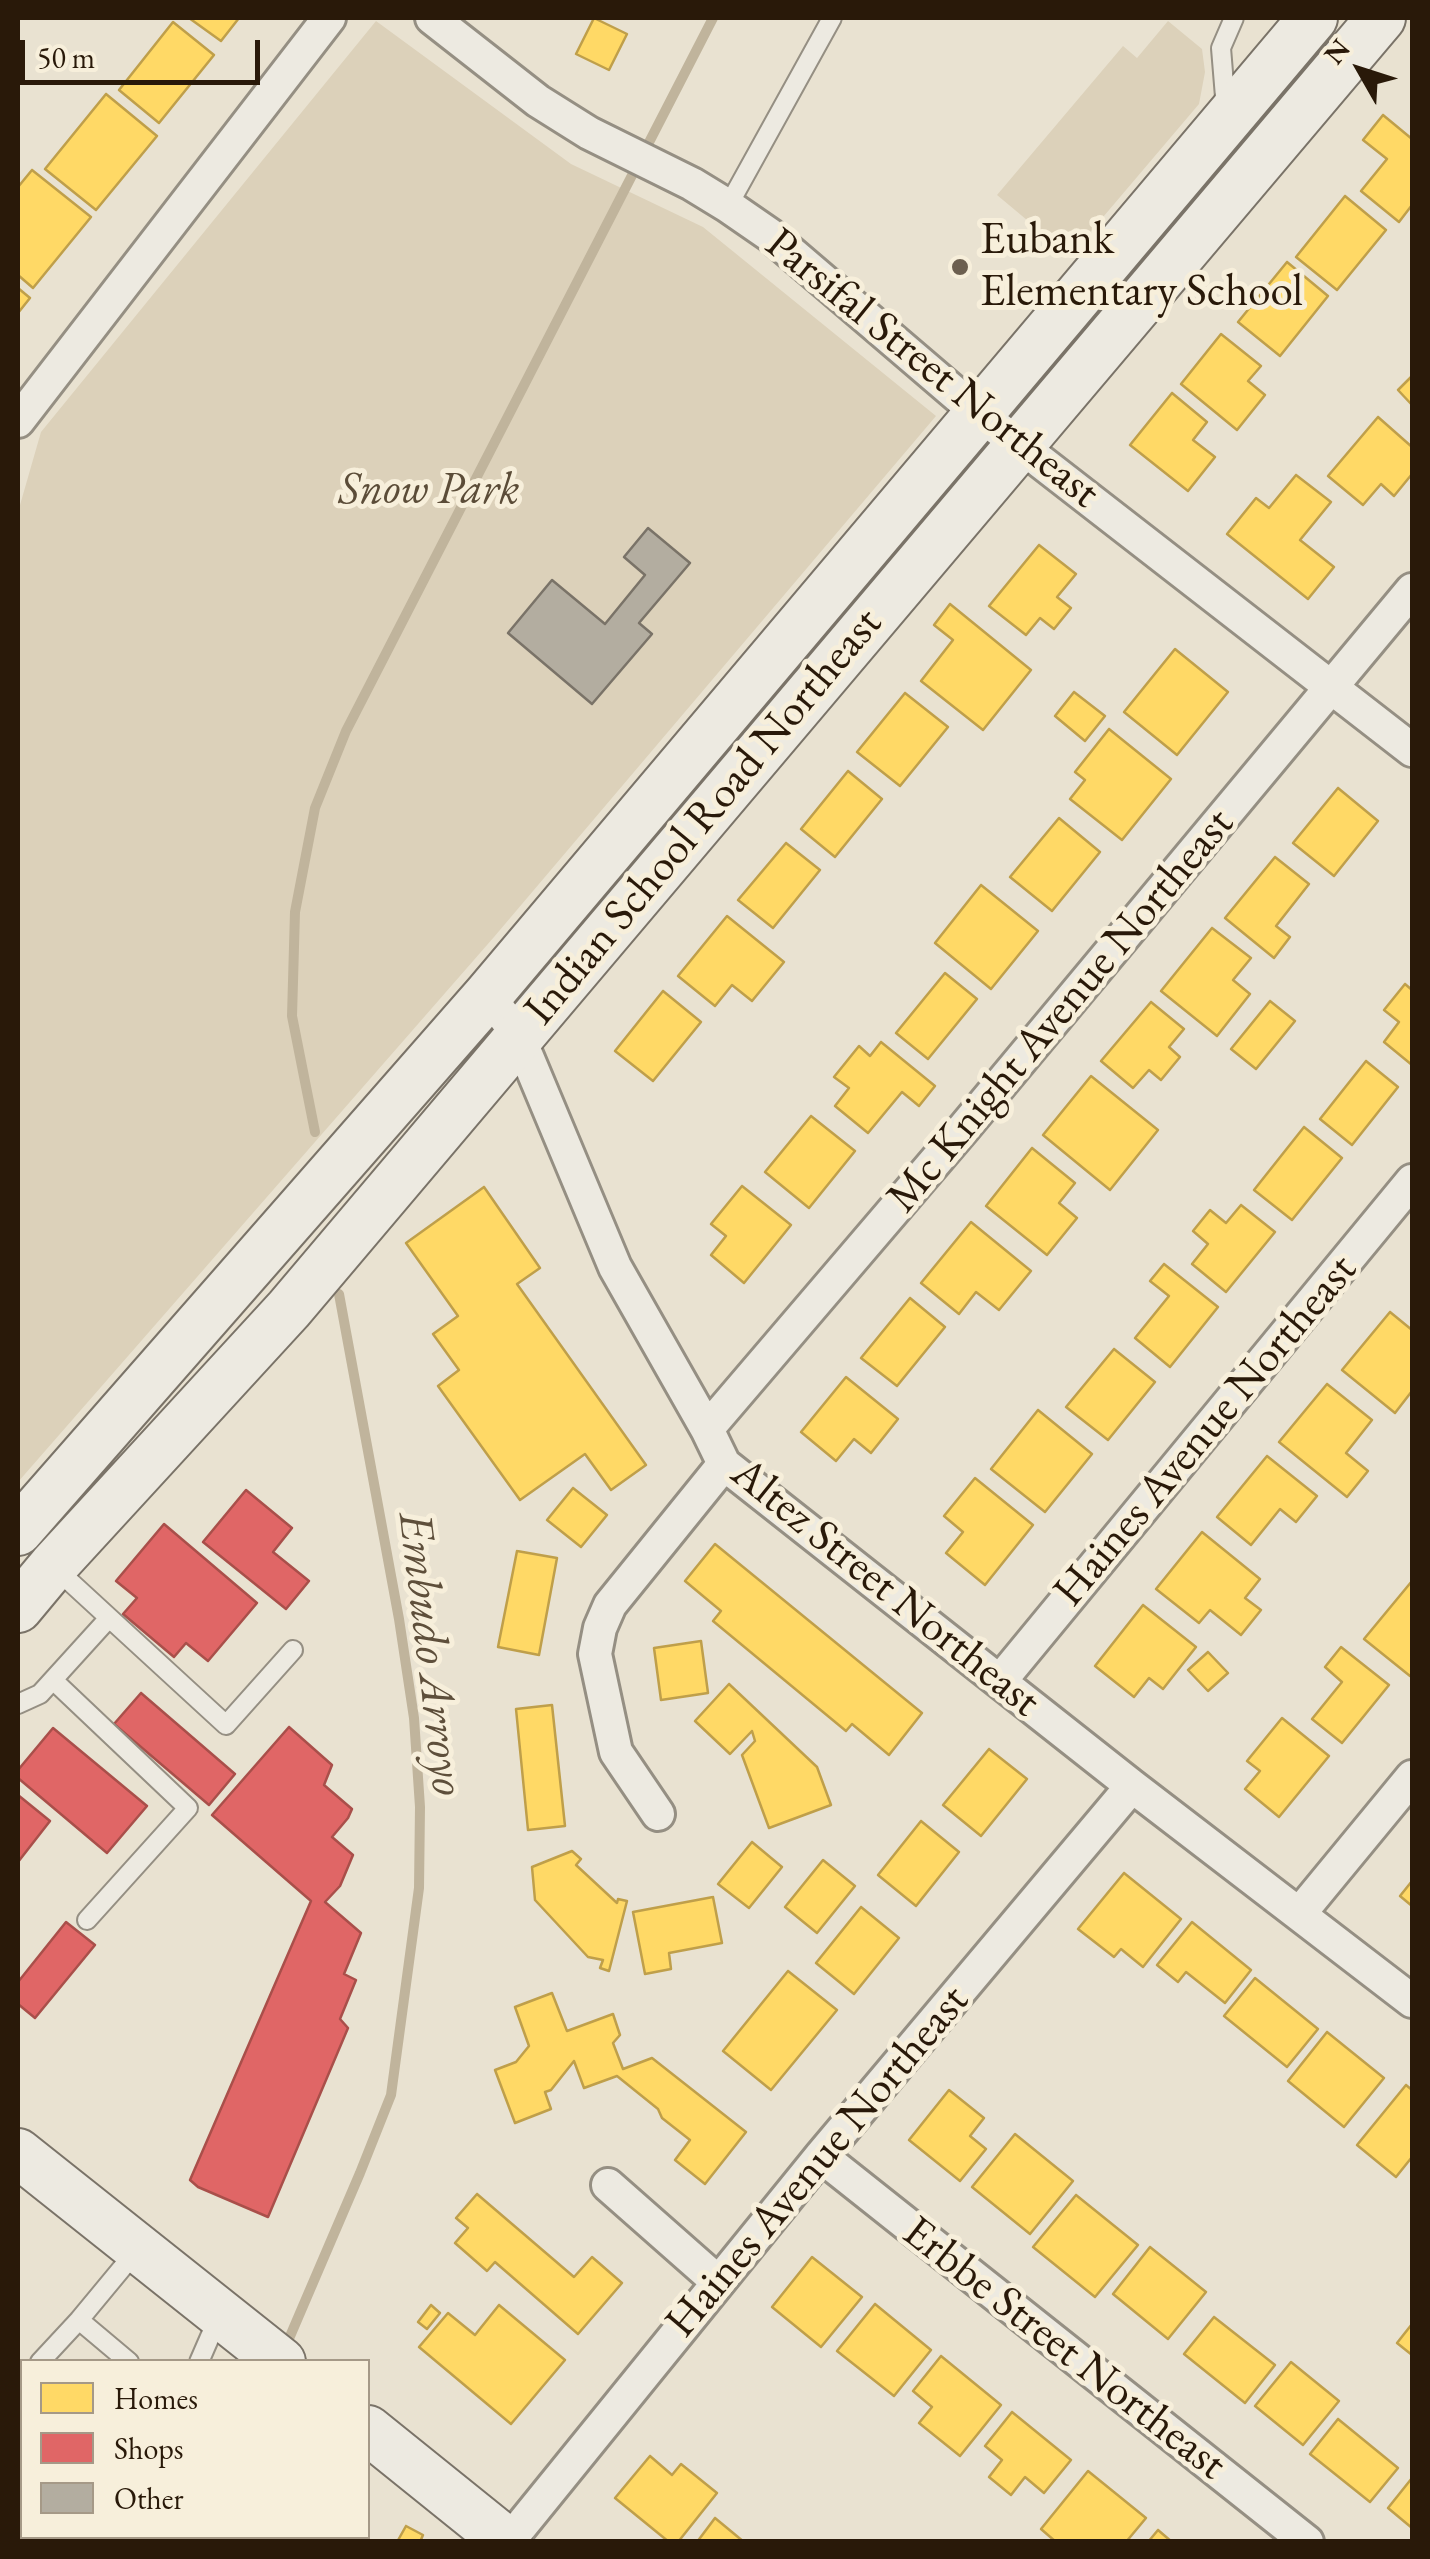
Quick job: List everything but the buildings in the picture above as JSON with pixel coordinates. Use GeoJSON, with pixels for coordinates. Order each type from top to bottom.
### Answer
{"type":"FeatureCollection","features":[{"type":"Feature","properties":{"kind":"street"},"geometry":{"type":"LineString","coordinates":[[18,421],[329,18]]}},
{"type":"Feature","properties":{"kind":"street","name":"Parsifal Street Northeast"},"geometry":{"type":"LineString","coordinates":[[432,18],[538,102],[728,206],[770,235],[978,413],[1412,750]]}},
{"type":"Feature","properties":{"kind":"street","name":"Indian School Road Northeast"},"geometry":{"type":"LineString","coordinates":[[18,1608],[32,1549],[488,995],[1313,18]]}},
{"type":"Feature","properties":{"kind":"street","name":"Indian School Road Northeast"},"geometry":{"type":"LineString","coordinates":[[32,1549],[289,1309],[1381,18]]}},
{"type":"Feature","properties":{"kind":"street","name":"Mc Knight Avenue Northeast"},"geometry":{"type":"LineString","coordinates":[[707,1429],[1412,590]]}},
{"type":"Feature","properties":{"kind":"street","name":"Altez Street Northeast"},"geometry":{"type":"LineString","coordinates":[[488,995],[518,1035],[615,1267],[724,1464],[1132,1786],[1412,2000]]}},
{"type":"Feature","properties":{"kind":"street","name":"Haines Avenue Northeast"},"geometry":{"type":"LineString","coordinates":[[1000,1681],[1412,1181]]}},
{"type":"Feature","properties":{"kind":"street"},"geometry":{"type":"LineString","coordinates":[[658,1814],[616,1752],[595,1654],[610,1604],[724,1464]]}},
{"type":"Feature","properties":{"kind":"street"},"geometry":{"type":"LineString","coordinates":[[1300,1913],[1412,1776]]}},
{"type":"Feature","properties":{"kind":"street","name":"Haines Avenue Northeast"},"geometry":{"type":"LineString","coordinates":[[508,2542],[821,2156],[1132,1786]]}},
{"type":"Feature","properties":{"kind":"street"},"geometry":{"type":"LineString","coordinates":[[18,2154],[249,2337]]}},
{"type":"Feature","properties":{"kind":"street","name":"Erbbe Street Northeast"},"geometry":{"type":"LineString","coordinates":[[821,2156],[1307,2542]]}},
{"type":"Feature","properties":{"kind":"street"},"geometry":{"type":"LineString","coordinates":[[608,2186],[718,2282]]}},
{"type":"Feature","properties":{"kind":"street"},"geometry":{"type":"LineString","coordinates":[[370,2432],[508,2542]]}},
{"type":"Feature","properties":{"kind":"lane"},"geometry":{"type":"LineString","coordinates":[[728,206],[832,18]]}},
{"type":"Feature","properties":{"kind":"lane"},"geometry":{"type":"LineString","coordinates":[[1227,119],[1221,48],[1234,18]]}},
{"type":"Feature","properties":{"kind":"lane"},"geometry":{"type":"LineString","coordinates":[[32,1549],[226,1725],[293,1650]]}},
{"type":"Feature","properties":{"kind":"lane"},"geometry":{"type":"LineString","coordinates":[[18,1704],[40,1694],[109,1618]]}},
{"type":"Feature","properties":{"kind":"lane"},"geometry":{"type":"LineString","coordinates":[[52,1680],[188,1808],[88,1920]]}},
{"type":"Feature","properties":{"kind":"lane"},"geometry":{"type":"LineString","coordinates":[[43,2359],[138,2250]]}},
{"type":"Feature","properties":{"kind":"lane"},"geometry":{"type":"LineString","coordinates":[[79,2320],[125,2359]]}},
{"type":"Feature","properties":{"kind":"lane"},"geometry":{"type":"LineString","coordinates":[[204,2359],[249,2337]]}},
{"type":"Feature","properties":{"kind":"green space","name":"Snow Park"},"geometry":{"type":"Polygon","coordinates":[[[376,21],[571,164],[703,227],[936,416],[494,937],[18,1482],[18,512],[41,432],[376,21]]]}},
{"type":"Feature","properties":{"kind":"green space"},"geometry":{"type":"Polygon","coordinates":[[[1168,21],[1202,49],[1205,72],[1199,104],[1070,256],[997,195],[1123,46],[1137,58],[1168,21]]]}},
{"type":"Feature","properties":{"kind":"waterway","name":"Embudo Arroyo"},"geometry":{"type":"LineString","coordinates":[[315,1132],[292,1016],[295,912],[315,808],[346,731],[713,18]]}},
{"type":"Feature","properties":{"kind":"waterway","name":"Embudo Arroyo"},"geometry":{"type":"LineString","coordinates":[[285,2348],[391,2095],[419,1888],[420,1807],[414,1718],[339,1294]]}},
{"type":"Feature","properties":{"kind":"place","name":"Eubank Elementary School"},"geometry":{"type":"Point","coordinates":[960,267]}}]}
